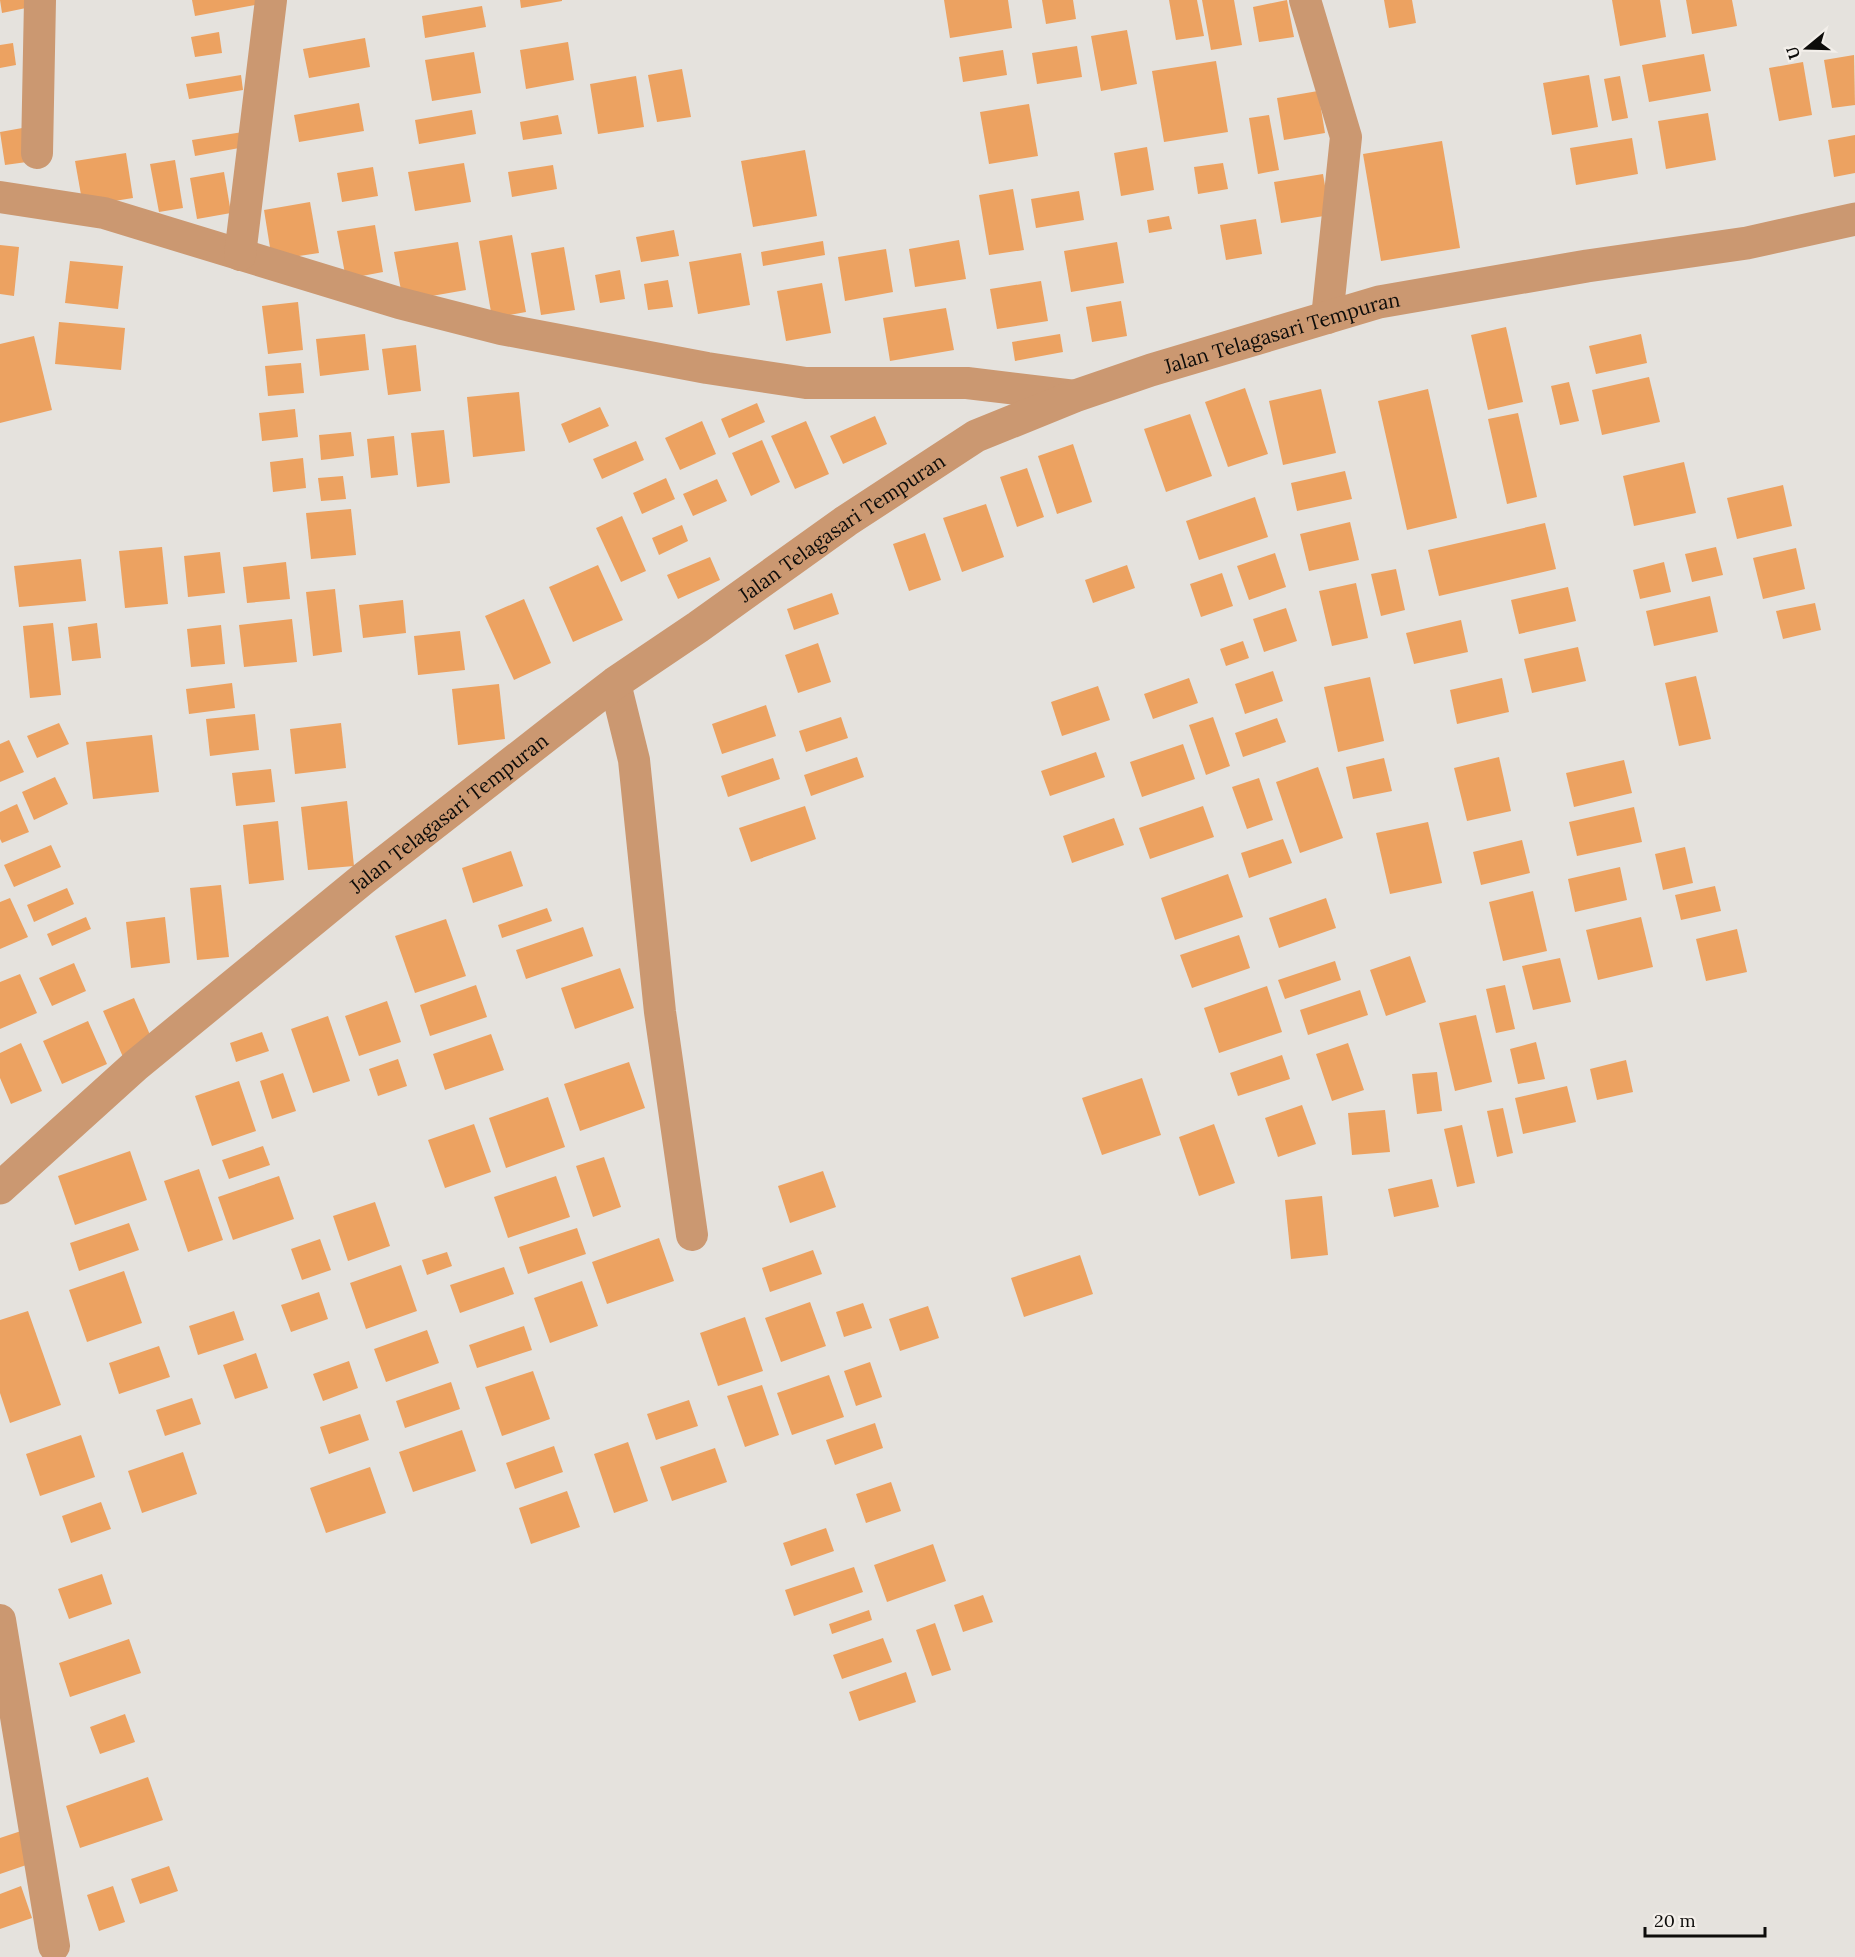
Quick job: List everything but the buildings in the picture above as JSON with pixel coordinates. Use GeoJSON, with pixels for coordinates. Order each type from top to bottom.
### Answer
{"type":"FeatureCollection","features":[{"type":"Feature","properties":{"kind":"street"},"geometry":{"type":"LineString","coordinates":[[37,153],[40,0]]}},
{"type":"Feature","properties":{"kind":"street"},"geometry":{"type":"LineString","coordinates":[[240,255],[271,0]]}},
{"type":"Feature","properties":{"kind":"street"},"geometry":{"type":"LineString","coordinates":[[1305,0],[1346,137],[1327,318]]}},
{"type":"Feature","properties":{"kind":"street"},"geometry":{"type":"LineString","coordinates":[[0,197],[104,213],[399,303],[501,329],[707,368],[806,383],[967,383],[1076,396]]}},
{"type":"Feature","properties":{"kind":"street","name":"Jalan Telagasari Tempuran"},"geometry":{"type":"LineString","coordinates":[[0,1188],[143,1059],[363,879],[615,683],[865,508],[976,436],[1076,396],[1151,370],[1379,302],[1587,266],[1747,243],[1855,219]]}},
{"type":"Feature","properties":{"kind":"street"},"geometry":{"type":"LineString","coordinates":[[615,683],[634,760],[660,1012],[692,1235]]}},
{"type":"Feature","properties":{"kind":"street"},"geometry":{"type":"LineString","coordinates":[[0,1620],[54,1947]]}}]}
